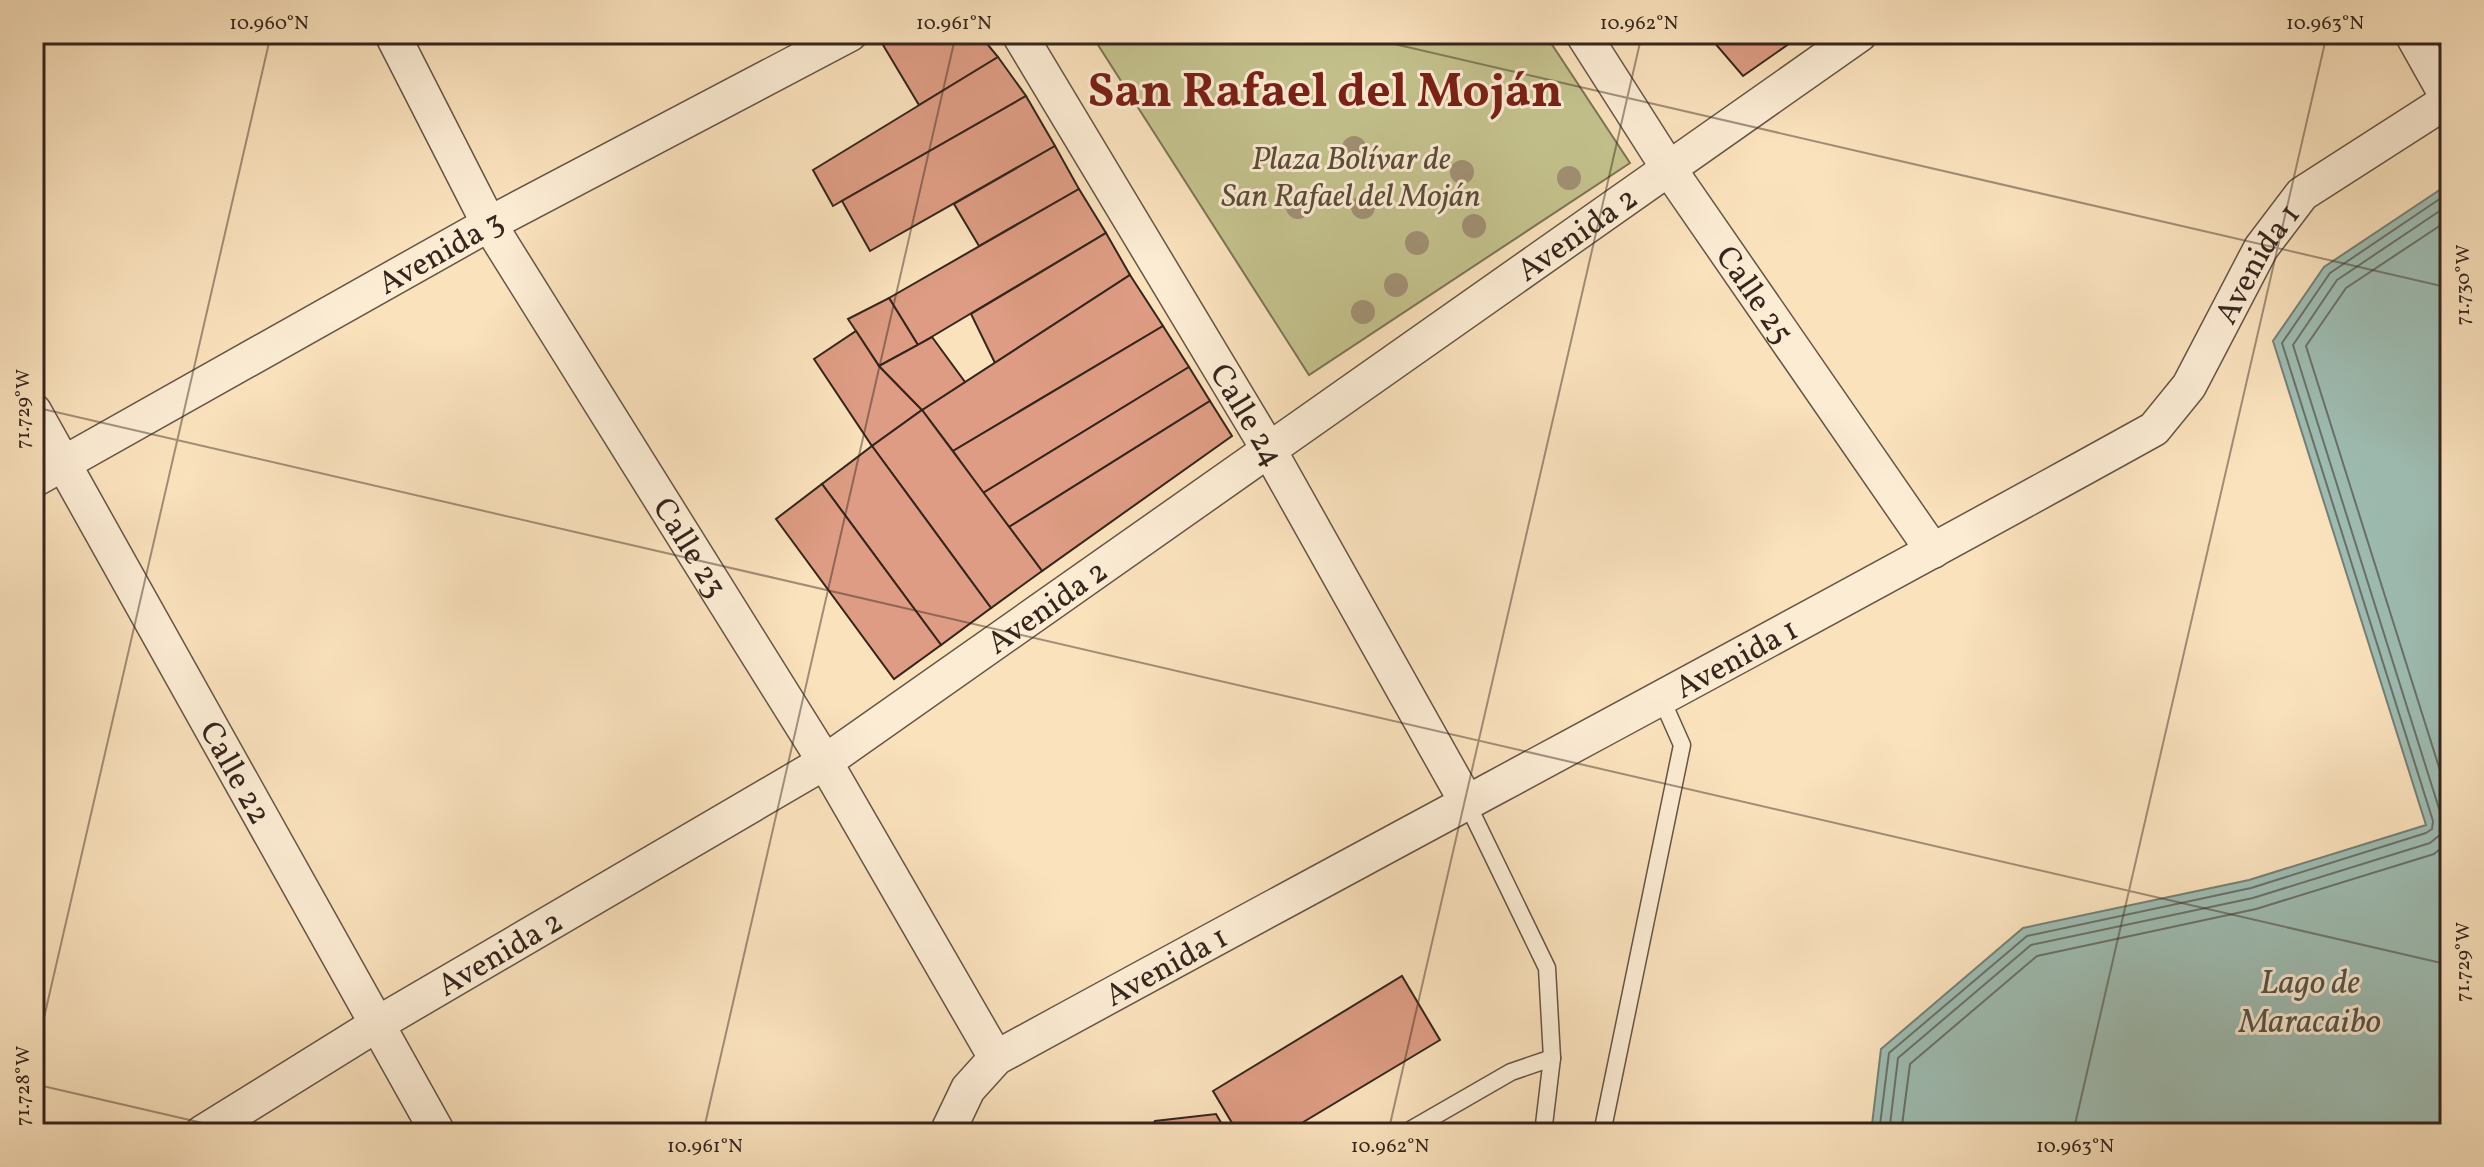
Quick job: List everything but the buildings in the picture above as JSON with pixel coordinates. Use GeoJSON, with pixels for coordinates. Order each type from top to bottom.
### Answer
{"type":"FeatureCollection","features":[{"type":"Feature","properties":{"kind":"street","name":"Calle 23"},"geometry":{"type":"LineString","coordinates":[[392,34],[489,224],[825,762],[996,1058]]}},
{"type":"Feature","properties":{"kind":"street","name":"Avenida 3"},"geometry":{"type":"LineString","coordinates":[[34,480],[489,224],[850,34]]}},
{"type":"Feature","properties":{"kind":"street","name":"Calle 24"},"geometry":{"type":"LineString","coordinates":[[1019,34],[1269,450],[1466,801]]}},
{"type":"Feature","properties":{"kind":"street","name":"Calle 25"},"geometry":{"type":"LineString","coordinates":[[1583,34],[1669,169],[1933,551]]}},
{"type":"Feature","properties":{"kind":"street","name":"Avenida 2"},"geometry":{"type":"LineString","coordinates":[[202,1133],[379,1023],[825,762],[1860,34]]}},
{"type":"Feature","properties":{"kind":"street"},"geometry":{"type":"LineString","coordinates":[[2412,34],[2449,99]]}},
{"type":"Feature","properties":{"kind":"street","name":"Avenida 1"},"geometry":{"type":"LineString","coordinates":[[947,1133],[968,1089],[996,1058],[1466,801],[1662,700],[2154,429],[2189,386],[2261,248],[2302,194],[2449,99]]}},
{"type":"Feature","properties":{"kind":"street","name":"Calle 22"},"geometry":{"type":"LineString","coordinates":[[34,411],[438,1133]]}},
{"type":"Feature","properties":{"kind":"lane"},"geometry":{"type":"LineString","coordinates":[[1602,1133],[1682,745],[1662,700]]}},
{"type":"Feature","properties":{"kind":"lane"},"geometry":{"type":"LineString","coordinates":[[1466,801],[1547,968],[1552,1058],[1543,1133]]}},
{"type":"Feature","properties":{"kind":"lane"},"geometry":{"type":"LineString","coordinates":[[1405,1133],[1511,1072],[1552,1058]]}},
{"type":"Feature","properties":{"kind":"green space","name":"Plaza Bolívar de San Rafael del Moján"},"geometry":{"type":"Polygon","coordinates":[[[1091,34],[1545,34],[1630,163],[1309,375],[1091,34]]]}},
{"type":"Feature","properties":{"kind":"water","name":"Lago de Maracaibo"},"geometry":{"type":"Polygon","coordinates":[[[2450,183],[2450,1133],[1871,1133],[1881,1049],[2023,928],[2249,880],[2426,825],[2273,341],[2324,267],[2450,183]]]}},
{"type":"Feature","properties":{"kind":"district","name":"San Rafael del Moján"},"geometry":{"type":"Point","coordinates":[1325,89]}}]}
